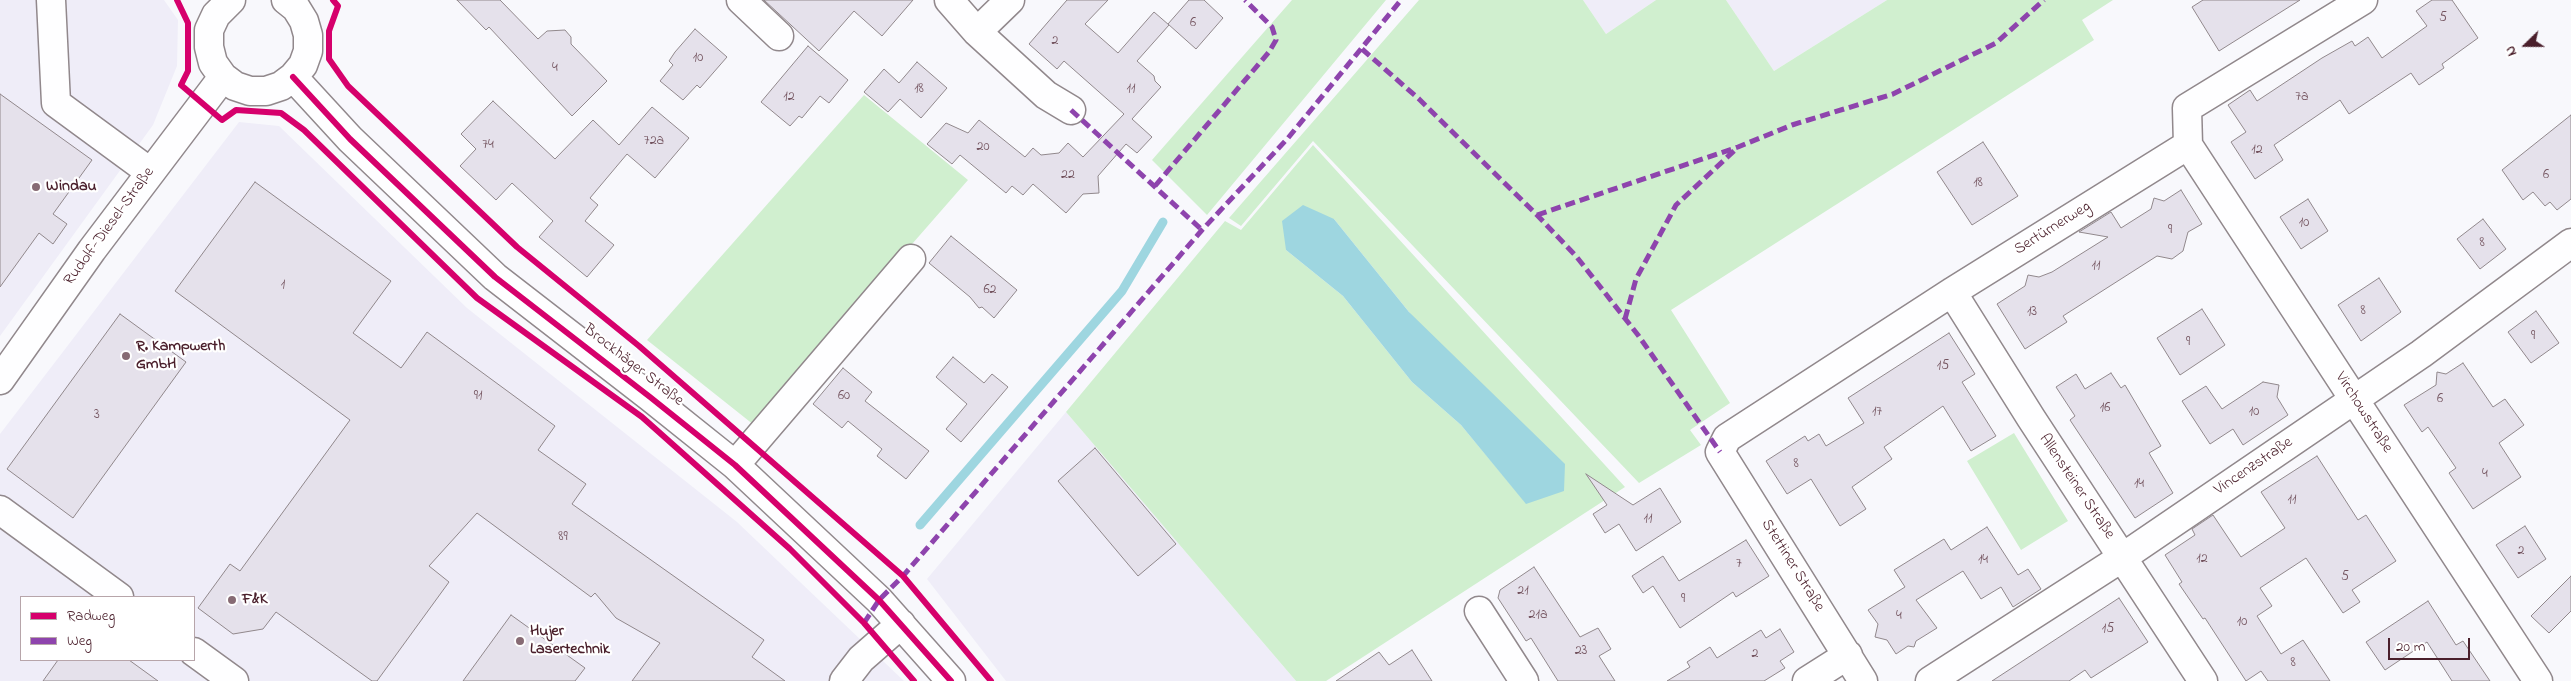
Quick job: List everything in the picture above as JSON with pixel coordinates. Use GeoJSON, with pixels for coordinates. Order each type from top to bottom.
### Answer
{"type":"FeatureCollection","features":[{"type":"Feature","properties":{"kind":"street"},"geometry":{"type":"LineString","coordinates":[[51,0],[56,103],[150,172]]}},
{"type":"Feature","properties":{"kind":"street"},"geometry":{"type":"LineString","coordinates":[[741,0],[780,36]]}},
{"type":"Feature","properties":{"kind":"street"},"geometry":{"type":"LineString","coordinates":[[950,0],[977,32],[1046,94],[1071,110]]}},
{"type":"Feature","properties":{"kind":"street"},"geometry":{"type":"LineString","coordinates":[[977,32],[1010,0]]}},
{"type":"Feature","properties":{"kind":"street"},"geometry":{"type":"LineString","coordinates":[[2188,144],[2187,108],[2363,0]]}},
{"type":"Feature","properties":{"kind":"street"},"geometry":{"type":"LineString","coordinates":[[228,1],[216,15],[209,30],[211,55],[223,77],[235,86],[250,91],[266,91],[281,86],[293,78],[303,65],[308,51],[308,35],[304,21],[295,3]]}},
{"type":"Feature","properties":{"kind":"street","name":"Rudolf-Diesel-Straße"},"geometry":{"type":"LineString","coordinates":[[0,380],[92,250],[223,77]]}},
{"type":"Feature","properties":{"kind":"street","name":"Brockhäger Straße"},"geometry":{"type":"LineString","coordinates":[[293,78],[350,139],[495,277],[650,396],[735,465],[879,600],[951,681]]}},
{"type":"Feature","properties":{"kind":"street","name":"Sertürnerweg"},"geometry":{"type":"LineString","coordinates":[[1720,452],[1727,438],[1952,292],[2188,144]]}},
{"type":"Feature","properties":{"kind":"street","name":"Virchowstraße"},"geometry":{"type":"LineString","coordinates":[[2188,144],[2538,681]]}},
{"type":"Feature","properties":{"kind":"street","name":"Vincenzstraße"},"geometry":{"type":"LineString","coordinates":[[1930,681],[2123,557],[2421,354],[2571,243]]}},
{"type":"Feature","properties":{"kind":"street"},"geometry":{"type":"LineString","coordinates":[[735,465],[911,259]]}},
{"type":"Feature","properties":{"kind":"street","name":"Allensteiner Straße"},"geometry":{"type":"LineString","coordinates":[[1952,292],[2031,418],[2203,681]]}},
{"type":"Feature","properties":{"kind":"street","name":"Stettiner Straße"},"geometry":{"type":"LineString","coordinates":[[1720,452],[1863,681]]}},
{"type":"Feature","properties":{"kind":"street"},"geometry":{"type":"LineString","coordinates":[[0,510],[118,596]]}},
{"type":"Feature","properties":{"kind":"street"},"geometry":{"type":"LineString","coordinates":[[1479,611],[1524,681]]}},
{"type":"Feature","properties":{"kind":"street"},"geometry":{"type":"LineString","coordinates":[[844,681],[861,659],[901,624]]}},
{"type":"Feature","properties":{"kind":"street"},"geometry":{"type":"LineString","coordinates":[[195,653],[234,681]]}},
{"type":"Feature","properties":{"kind":"street"},"geometry":{"type":"LineString","coordinates":[[1807,681],[1848,655]]}},
{"type":"Feature","properties":{"kind":"shaded area"},"geometry":{"type":"Polygon","coordinates":[[[0,0],[164,0],[178,20],[177,66],[153,125],[0,336],[0,0]]]}},
{"type":"Feature","properties":{"kind":"shaded area"},"geometry":{"type":"Polygon","coordinates":[[[1583,0],[1656,0],[1606,34],[1583,0]]]}},
{"type":"Feature","properties":{"kind":"shaded area"},"geometry":{"type":"Polygon","coordinates":[[[1726,0],[1887,0],[1774,71],[1726,0]]]}},
{"type":"Feature","properties":{"kind":"shaded area"},"geometry":{"type":"Polygon","coordinates":[[[239,122],[279,126],[467,308],[737,522],[904,681],[0,681],[0,434],[239,122]]]}},
{"type":"Feature","properties":{"kind":"shaded area"},"geometry":{"type":"Polygon","coordinates":[[[1066,412],[1296,681],[1006,681],[927,579],[1066,412]]]}},
{"type":"Feature","properties":{"kind":"green space"},"geometry":{"type":"Polygon","coordinates":[[[1292,0],[1386,0],[1207,215],[1152,160],[1292,0]]]}},
{"type":"Feature","properties":{"kind":"green space"},"geometry":{"type":"Polygon","coordinates":[[[1419,0],[1583,0],[1606,34],[1656,0],[1726,0],[1774,71],[1887,0],[2113,0],[2082,20],[2094,40],[1671,310],[1730,403],[1690,430],[1701,445],[1639,483],[1313,141],[1241,226],[1229,218],[1419,0]]]}},
{"type":"Feature","properties":{"kind":"green space"},"geometry":{"type":"Polygon","coordinates":[[[864,95],[968,180],[754,425],[647,340],[864,95]]]}},
{"type":"Feature","properties":{"kind":"green space"},"geometry":{"type":"Polygon","coordinates":[[[1313,145],[1625,487],[1326,681],[1296,681],[1066,412],[1225,221],[1241,230],[1313,145]],[[1334,219],[1286,250],[1343,296],[1412,382],[1461,425],[1526,503],[1409,312],[1334,219]]]}},
{"type":"Feature","properties":{"kind":"green space"},"geometry":{"type":"Polygon","coordinates":[[[2014,433],[2068,521],[2021,550],[1967,461],[2014,433]]]}},
{"type":"Feature","properties":{"kind":"water"},"geometry":{"type":"Polygon","coordinates":[[[1303,205],[1334,219],[1409,312],[1565,464],[1564,491],[1526,504],[1461,425],[1412,382],[1343,296],[1286,250],[1282,221],[1303,205]]]}},
{"type":"Feature","properties":{"kind":"building"},"geometry":{"type":"Polygon","coordinates":[[[457,0],[500,0],[538,39],[547,31],[565,30],[571,37],[571,44],[607,81],[572,116],[489,27],[486,30],[457,0]]]}},
{"type":"Feature","properties":{"kind":"building"},"geometry":{"type":"Polygon","coordinates":[[[764,0],[913,0],[882,36],[854,11],[819,51],[764,0]]]}},
{"type":"Feature","properties":{"kind":"building"},"geometry":{"type":"Polygon","coordinates":[[[1067,0],[1108,0],[1085,24],[1118,53],[1154,12],[1169,25],[1137,61],[1154,76],[1155,81],[1161,87],[1132,119],[1152,137],[1137,153],[1126,144],[1098,176],[1099,193],[1083,194],[1066,213],[1033,184],[1023,195],[1012,186],[1006,193],[960,155],[952,164],[927,144],[946,123],[968,133],[979,120],[1025,157],[1033,148],[1041,155],[1059,153],[1068,143],[1083,157],[1124,114],[1064,61],[1057,69],[1029,44],[1067,0]]]}},
{"type":"Feature","properties":{"kind":"building"},"geometry":{"type":"Polygon","coordinates":[[[1189,0],[1204,0],[1223,18],[1196,49],[1168,24],[1189,0]]]}},
{"type":"Feature","properties":{"kind":"building"},"geometry":{"type":"Polygon","coordinates":[[[2203,0],[2300,0],[2219,51],[2192,7],[2203,0]]]}},
{"type":"Feature","properties":{"kind":"building"},"geometry":{"type":"Polygon","coordinates":[[[2432,0],[2452,0],[2478,38],[2442,64],[2444,68],[2419,85],[2411,73],[2349,114],[2340,100],[2274,145],[2283,160],[2255,179],[2231,142],[2246,132],[2228,105],[2250,90],[2257,101],[2322,58],[2352,41],[2355,46],[2368,37],[2382,58],[2427,26],[2416,11],[2432,0]]]}},
{"type":"Feature","properties":{"kind":"building"},"geometry":{"type":"Polygon","coordinates":[[[695,29],[727,57],[700,88],[697,85],[683,100],[660,81],[673,65],[669,61],[675,52],[695,29]]]}},
{"type":"Feature","properties":{"kind":"building"},"geometry":{"type":"Polygon","coordinates":[[[808,46],[848,80],[829,103],[820,96],[802,118],[799,116],[790,126],[761,102],[808,46]]]}},
{"type":"Feature","properties":{"kind":"building"},"geometry":{"type":"Polygon","coordinates":[[[917,62],[947,88],[921,118],[900,99],[888,112],[864,92],[884,69],[899,83],[917,62]]]}},
{"type":"Feature","properties":{"kind":"building","name":"Windau"},"geometry":{"type":"Polygon","coordinates":[[[0,94],[92,160],[53,214],[67,224],[53,244],[39,233],[0,287],[0,94]]]}},
{"type":"Feature","properties":{"kind":"building"},"geometry":{"type":"Polygon","coordinates":[[[493,101],[555,159],[593,120],[619,145],[652,107],[689,138],[655,178],[627,154],[590,198],[598,205],[585,221],[614,245],[587,277],[539,237],[553,221],[512,183],[496,200],[460,166],[476,149],[461,134],[493,101]]]}},
{"type":"Feature","properties":{"kind":"building"},"geometry":{"type":"Polygon","coordinates":[[[2571,115],[2571,199],[2557,210],[2550,202],[2545,206],[2533,192],[2523,200],[2502,170],[2571,115]]]}},
{"type":"Feature","properties":{"kind":"building"},"geometry":{"type":"Polygon","coordinates":[[[1983,142],[2018,196],[1972,225],[1937,172],[1983,142]]]}},
{"type":"Feature","properties":{"kind":"building"},"geometry":{"type":"Polygon","coordinates":[[[255,182],[391,281],[353,333],[401,368],[427,332],[555,426],[538,450],[586,484],[572,504],[764,640],[752,657],[785,681],[632,681],[660,643],[616,618],[595,593],[591,597],[477,513],[429,566],[449,582],[377,681],[372,681],[276,612],[263,629],[233,634],[198,608],[230,564],[240,571],[350,420],[175,291],[255,182]]]}},
{"type":"Feature","properties":{"kind":"building"},"geometry":{"type":"Polygon","coordinates":[[[2181,190],[2202,224],[2188,232],[2183,251],[2172,259],[2157,256],[2063,316],[2067,322],[2025,349],[1997,304],[2025,286],[2028,275],[2039,277],[2052,272],[2108,237],[2079,232],[2111,212],[2121,228],[2151,209],[2154,198],[2164,201],[2181,190]]]}},
{"type":"Feature","properties":{"kind":"building"},"geometry":{"type":"Polygon","coordinates":[[[2308,199],[2328,231],[2301,249],[2280,217],[2308,199]]]}},
{"type":"Feature","properties":{"kind":"building"},"geometry":{"type":"Polygon","coordinates":[[[2483,219],[2506,249],[2480,269],[2457,239],[2483,219]]]}},
{"type":"Feature","properties":{"kind":"building"},"geometry":{"type":"Polygon","coordinates":[[[951,236],[1017,290],[994,318],[982,307],[979,308],[970,297],[929,263],[951,236]]]}},
{"type":"Feature","properties":{"kind":"building"},"geometry":{"type":"Polygon","coordinates":[[[2379,278],[2401,312],[2361,341],[2338,305],[2379,278]]]}},
{"type":"Feature","properties":{"kind":"building"},"geometry":{"type":"Polygon","coordinates":[[[2202,309],[2225,345],[2180,375],[2157,338],[2202,309]]]}},
{"type":"Feature","properties":{"kind":"building"},"geometry":{"type":"Polygon","coordinates":[[[2536,311],[2559,343],[2531,363],[2508,332],[2536,311]]]}},
{"type":"Feature","properties":{"kind":"building"},"geometry":{"type":"Polygon","coordinates":[[[120,314],[186,362],[73,518],[7,469],[120,314]]]}},
{"type":"Feature","properties":{"kind":"building"},"geometry":{"type":"Polygon","coordinates":[[[1949,333],[1975,374],[1962,382],[1996,436],[1971,451],[1943,406],[1884,447],[1892,459],[1852,487],[1866,509],[1840,526],[1811,479],[1787,494],[1766,461],[1805,436],[1808,441],[1819,434],[1826,446],[1864,423],[1848,398],[1949,333]]]}},
{"type":"Feature","properties":{"kind":"building"},"geometry":{"type":"Polygon","coordinates":[[[953,357],[984,383],[992,374],[1008,387],[961,442],[946,429],[967,404],[936,377],[953,357]]]}},
{"type":"Feature","properties":{"kind":"building"},"geometry":{"type":"Polygon","coordinates":[[[2463,363],[2493,407],[2505,399],[2524,425],[2499,443],[2521,477],[2473,509],[2449,473],[2456,468],[2428,427],[2422,432],[2404,405],[2436,385],[2437,372],[2446,374],[2463,363]]]}},
{"type":"Feature","properties":{"kind":"building"},"geometry":{"type":"Polygon","coordinates":[[[843,368],[872,392],[865,401],[929,451],[906,479],[877,456],[882,449],[848,421],[842,428],[813,404],[843,368]]]}},
{"type":"Feature","properties":{"kind":"building"},"geometry":{"type":"Polygon","coordinates":[[[2111,373],[2121,388],[2125,385],[2161,446],[2149,453],[2173,493],[2135,518],[2070,420],[2075,416],[2056,387],[2076,374],[2085,389],[2111,373]]]}},
{"type":"Feature","properties":{"kind":"building"},"geometry":{"type":"Polygon","coordinates":[[[2263,382],[2279,385],[2277,397],[2288,415],[2243,445],[2233,429],[2210,444],[2182,401],[2206,386],[2222,409],[2263,382]]]}},
{"type":"Feature","properties":{"kind":"building"},"geometry":{"type":"Polygon","coordinates":[[[1095,448],[1176,544],[1138,576],[1058,481],[1095,448]]]}},
{"type":"Feature","properties":{"kind":"building"},"geometry":{"type":"Polygon","coordinates":[[[2317,456],[2358,520],[2366,515],[2396,561],[2352,590],[2360,602],[2343,613],[2306,558],[2260,588],[2272,606],[2257,616],[2281,654],[2303,640],[2330,681],[2268,681],[2261,671],[2246,681],[2205,618],[2203,619],[2179,584],[2182,582],[2165,555],[2195,535],[2192,529],[2213,515],[2241,557],[2285,528],[2261,492],[2317,456]]]}},
{"type":"Feature","properties":{"kind":"building"},"geometry":{"type":"Polygon","coordinates":[[[1586,474],[1633,505],[1660,488],[1681,522],[1636,551],[1619,524],[1605,533],[1593,514],[1607,505],[1586,474]]]}},
{"type":"Feature","properties":{"kind":"building"},"geometry":{"type":"Polygon","coordinates":[[[2525,526],[2546,559],[2518,578],[2496,545],[2525,526]]]}},
{"type":"Feature","properties":{"kind":"building"},"geometry":{"type":"Polygon","coordinates":[[[1987,527],[2018,575],[2028,569],[2041,589],[2013,607],[2001,587],[1981,599],[1963,571],[1916,600],[1937,628],[1916,641],[1914,647],[1908,646],[1896,654],[1887,640],[1875,637],[1878,624],[1868,610],[1905,587],[1894,570],[1944,539],[1951,550],[1987,527]]]}},
{"type":"Feature","properties":{"kind":"building"},"geometry":{"type":"Polygon","coordinates":[[[1746,540],[1769,576],[1736,597],[1733,592],[1680,628],[1653,586],[1643,593],[1632,576],[1663,556],[1679,581],[1746,540]]]}},
{"type":"Feature","properties":{"kind":"building"},"geometry":{"type":"Polygon","coordinates":[[[1534,567],[1580,637],[1598,628],[1611,649],[1599,656],[1615,681],[1558,681],[1531,638],[1526,641],[1498,598],[1500,590],[1534,567]]]}},
{"type":"Feature","properties":{"kind":"building"},"geometry":{"type":"Polygon","coordinates":[[[2571,576],[2571,611],[2549,633],[2531,616],[2571,576]]]}},
{"type":"Feature","properties":{"kind":"building"},"geometry":{"type":"Polygon","coordinates":[[[2119,598],[2148,642],[2091,678],[2085,670],[2069,681],[1992,681],[2119,598]]]}},
{"type":"Feature","properties":{"kind":"building"},"geometry":{"type":"Polygon","coordinates":[[[2428,601],[2456,645],[2463,641],[2490,681],[2452,681],[2427,642],[2385,670],[2366,642],[2428,601]]]}},
{"type":"Feature","properties":{"kind":"building","name":"Hujer Lasertechnik"},"geometry":{"type":"Polygon","coordinates":[[[511,615],[585,668],[575,681],[463,681],[511,615]]]}},
{"type":"Feature","properties":{"kind":"building"},"geometry":{"type":"Polygon","coordinates":[[[1780,629],[1794,652],[1780,661],[1785,668],[1764,681],[1667,681],[1690,667],[1687,662],[1710,647],[1717,658],[1761,630],[1766,638],[1780,629]]]}},
{"type":"Feature","properties":{"kind":"building"},"geometry":{"type":"Polygon","coordinates":[[[1412,650],[1432,681],[1336,681],[1379,652],[1389,665],[1412,650]]]}},
{"type":"Feature","properties":{"kind":"building"},"geometry":{"type":"Polygon","coordinates":[[[57,661],[130,661],[158,681],[43,681],[57,661]]]}},
{"type":"Feature","properties":{"kind":"waterway"},"geometry":{"type":"LineString","coordinates":[[920,525],[1122,291],[1163,222]]}},
{"type":"Feature","properties":{"kind":"marked path"},"geometry":{"type":"LineString","coordinates":[[1155,186],[1269,52],[1276,40],[1272,27],[1245,0]]}},
{"type":"Feature","properties":{"kind":"marked path"},"geometry":{"type":"LineString","coordinates":[[864,623],[879,600],[903,576],[1202,230],[1288,138],[1401,0]]}},
{"type":"Feature","properties":{"kind":"marked path"},"geometry":{"type":"LineString","coordinates":[[1537,215],[1738,147],[1792,125],[1893,94],[1996,43],[2044,0]]}},
{"type":"Feature","properties":{"kind":"marked path"},"geometry":{"type":"LineString","coordinates":[[1362,49],[1419,99],[1576,256],[1638,335],[1720,452]]}},
{"type":"Feature","properties":{"kind":"marked path"},"geometry":{"type":"LineString","coordinates":[[1071,110],[1202,230]]}},
{"type":"Feature","properties":{"kind":"marked path"},"geometry":{"type":"LineString","coordinates":[[1625,319],[1636,279],[1676,205],[1736,149]]}},
{"type":"Feature","properties":{"kind":"cycle path"},"geometry":{"type":"LineString","coordinates":[[177,0],[188,23],[188,71],[181,85],[222,120],[236,110],[281,113],[304,130],[477,298],[642,417],[790,549],[864,623],[914,681]]}},
{"type":"Feature","properties":{"kind":"cycle path"},"geometry":{"type":"LineString","coordinates":[[333,0],[338,6],[329,31],[329,59],[348,86],[517,247],[639,346],[903,576],[991,681]]}},
{"type":"Feature","properties":{"kind":"cycle path"},"geometry":{"type":"LineString","coordinates":[[293,77],[350,139],[495,277],[735,465],[879,600],[951,681]]}},
{"type":"Feature","properties":{"kind":"place","name":"Windau"},"geometry":{"type":"Point","coordinates":[36,187]}},
{"type":"Feature","properties":{"kind":"place","name":"R. Kampwerth GmbH"},"geometry":{"type":"Point","coordinates":[126,356]}},
{"type":"Feature","properties":{"kind":"place","name":"F&K"},"geometry":{"type":"Point","coordinates":[232,600]}},
{"type":"Feature","properties":{"kind":"place","name":"Hujer Lasertechnik"},"geometry":{"type":"Point","coordinates":[520,641]}}]}
